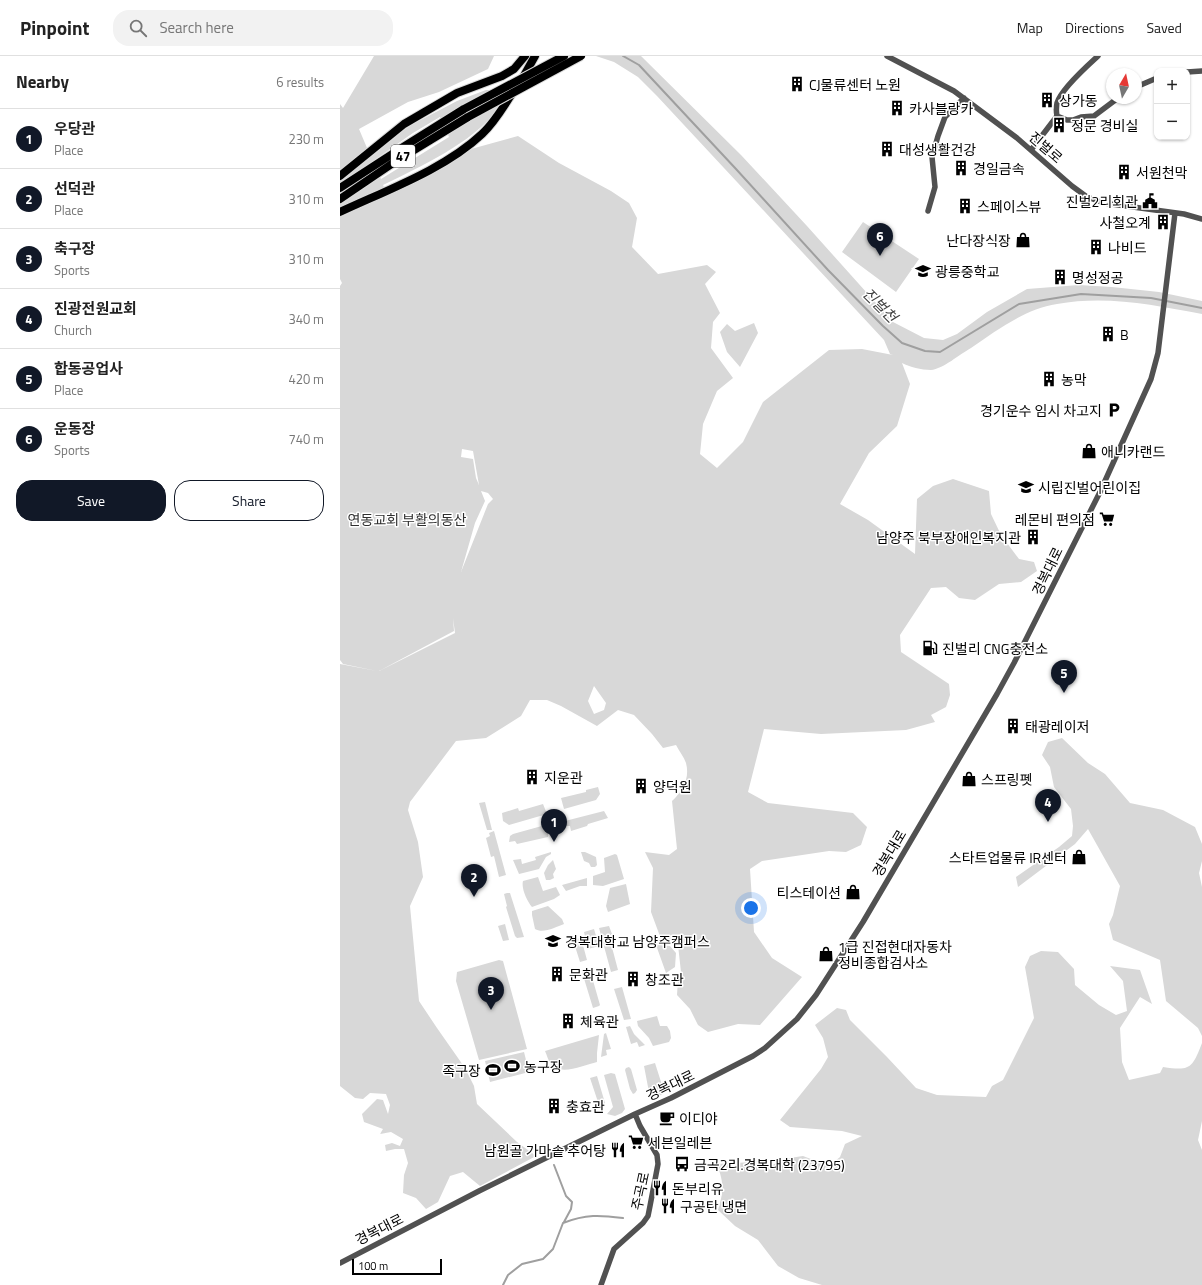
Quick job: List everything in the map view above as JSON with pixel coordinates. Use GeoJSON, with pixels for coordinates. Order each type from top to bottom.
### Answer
{"type":"FeatureCollection","features":[{"type":"Feature","properties":{"kind":"highway"},"geometry":{"type":"LineString","coordinates":[[340,176],[404,124],[457,93],[502,76],[514,69],[525,56]]}},
{"type":"Feature","properties":{"kind":"highway"},"geometry":{"type":"LineString","coordinates":[[340,212],[411,179],[453,157],[483,134],[495,120],[524,77],[535,56]]}},
{"type":"Feature","properties":{"kind":"highway","name":"47"},"geometry":{"type":"LineString","coordinates":[[340,188],[403,147],[466,113],[564,56]]}},
{"type":"Feature","properties":{"kind":"highway","name":"47"},"geometry":{"type":"LineString","coordinates":[[340,199],[466,113],[582,56]]}},
{"type":"Feature","properties":{"kind":"street","name":"진벌로"},"geometry":{"type":"LineString","coordinates":[[887,56],[954,91],[1031,150],[1080,192],[1094,200],[1133,208],[1175,213],[1202,219]]}},
{"type":"Feature","properties":{"kind":"street"},"geometry":{"type":"LineString","coordinates":[[1031,150],[1057,116],[1057,102],[1060,96],[1074,79],[1098,56]]}},
{"type":"Feature","properties":{"kind":"street"},"geometry":{"type":"LineString","coordinates":[[1190,72],[1202,71]]}},
{"type":"Feature","properties":{"kind":"street"},"geometry":{"type":"LineString","coordinates":[[1142,84],[1154,79]]}},
{"type":"Feature","properties":{"kind":"street"},"geometry":{"type":"LineString","coordinates":[[928,211],[935,187],[932,156],[938,136],[945,117],[964,98]]}},
{"type":"Feature","properties":{"kind":"street"},"geometry":{"type":"LineString","coordinates":[[1057,116],[1067,120],[1094,116],[1110,104]]}},
{"type":"Feature","properties":{"kind":"street","name":"경복대로"},"geometry":{"type":"LineString","coordinates":[[340,1263],[469,1196],[635,1114],[671,1098],[753,1056],[765,1048],[789,1027],[816,995],[863,922],[997,694],[1025,642],[1100,492],[1144,398],[1158,353],[1175,213]]}},
{"type":"Feature","properties":{"kind":"street","name":"주곡로"},"geometry":{"type":"LineString","coordinates":[[601,1285],[614,1249],[643,1223],[648,1216],[650,1206],[658,1164],[657,1155],[640,1126],[635,1114]]}},
{"type":"Feature","properties":{"kind":"green space","name":"연동교회 부활의동산"},"geometry":{"type":"Polygon","coordinates":[[[374,56],[494,56],[488,69],[439,92],[408,102],[359,129],[370,155],[411,125],[457,101],[486,90],[506,90],[497,110],[487,122],[474,133],[444,153],[383,185],[385,189],[436,169],[471,149],[518,136],[559,163],[611,191],[629,203],[637,218],[632,247],[658,274],[707,265],[716,272],[705,284],[720,313],[713,322],[711,348],[733,378],[717,391],[703,424],[700,454],[717,468],[743,442],[763,402],[829,350],[862,349],[893,355],[890,354],[884,340],[657,96],[638,77],[614,62],[596,56],[641,56],[741,155],[893,322],[924,338],[943,340],[957,334],[987,312],[1027,289],[1079,285],[1112,287],[1159,292],[1202,301],[1202,314],[1130,302],[1094,300],[1057,304],[1034,310],[1023,315],[936,369],[920,369],[902,363],[910,384],[897,426],[869,453],[840,504],[868,520],[915,554],[917,499],[933,486],[953,479],[989,491],[991,514],[1001,535],[1019,559],[1034,562],[1037,571],[1021,582],[999,584],[975,600],[959,598],[946,587],[931,588],[900,635],[901,652],[949,684],[950,695],[946,707],[931,715],[935,722],[906,730],[821,734],[764,729],[748,792],[768,803],[853,813],[867,827],[861,845],[846,852],[829,851],[762,861],[750,869],[754,932],[772,958],[802,977],[760,1025],[738,1024],[708,1032],[698,1025],[690,1009],[677,995],[678,980],[681,972],[678,945],[661,939],[651,912],[653,868],[645,852],[669,855],[677,849],[672,801],[685,784],[687,769],[686,763],[676,745],[663,748],[634,715],[618,710],[597,726],[547,700],[530,700],[521,716],[486,738],[456,741],[410,802],[408,810],[418,842],[423,877],[410,906],[419,1001],[465,1068],[474,1086],[477,1104],[517,1142],[536,1156],[480,1186],[463,1172],[450,1176],[438,1202],[426,1209],[416,1198],[403,1193],[404,1175],[408,1163],[404,1149],[386,1151],[385,1145],[392,1143],[400,1146],[403,1139],[391,1132],[380,1134],[383,1129],[364,1122],[362,1114],[377,1099],[383,1100],[388,1114],[390,1105],[386,1094],[370,1093],[363,1099],[355,1098],[340,1086],[340,664],[377,671],[343,664],[340,660],[340,286],[342,283],[340,279],[340,104],[343,108],[374,56]],[[440,117],[413,133],[373,161],[381,179],[449,137],[440,117]],[[462,449],[461,457],[473,459],[476,478],[479,485],[473,451],[462,449]],[[481,491],[485,501],[475,523],[461,572],[488,504],[493,499],[488,493],[481,491]],[[453,618],[454,631],[379,671],[455,633],[453,618]],[[594,686],[588,701],[594,714],[604,710],[606,703],[594,686]]]}},
{"type":"Feature","properties":{"kind":"green space"},"geometry":{"type":"Polygon","coordinates":[[[863,222],[919,259],[896,292],[842,252],[863,222]]]}},
{"type":"Feature","properties":{"kind":"green space"},"geometry":{"type":"Polygon","coordinates":[[[754,323],[758,333],[740,367],[727,352],[720,332],[727,324],[735,331],[754,323]]]}},
{"type":"Feature","properties":{"kind":"green space"},"geometry":{"type":"Polygon","coordinates":[[[1062,738],[1088,763],[1105,774],[1130,803],[1163,810],[1195,827],[1202,844],[1202,861],[1199,873],[1202,887],[1202,1036],[1198,1028],[1166,1001],[1160,960],[1113,940],[1109,924],[1113,915],[1120,886],[1088,829],[1075,844],[1018,887],[1016,877],[1072,836],[1073,826],[1071,809],[1054,787],[1050,767],[1042,755],[1048,742],[1062,738]]]}},
{"type":"Feature","properties":{"kind":"green space"},"geometry":{"type":"Polygon","coordinates":[[[598,787],[600,794],[596,800],[564,809],[561,798],[586,792],[586,790],[598,787]]]}},
{"type":"Feature","properties":{"kind":"green space"},"geometry":{"type":"Polygon","coordinates":[[[485,802],[492,830],[487,830],[479,803],[485,802]]]}},
{"type":"Feature","properties":{"kind":"green space"},"geometry":{"type":"Polygon","coordinates":[[[543,804],[547,814],[509,825],[503,821],[502,813],[518,808],[519,811],[543,804]]]}},
{"type":"Feature","properties":{"kind":"green space"},"geometry":{"type":"Polygon","coordinates":[[[604,811],[608,818],[571,831],[570,826],[567,826],[565,821],[604,811]]]}},
{"type":"Feature","properties":{"kind":"green space"},"geometry":{"type":"Polygon","coordinates":[[[549,824],[551,831],[548,832],[548,837],[517,844],[515,841],[509,842],[510,836],[513,834],[549,824]]]}},
{"type":"Feature","properties":{"kind":"green space"},"geometry":{"type":"Polygon","coordinates":[[[494,831],[506,875],[499,877],[494,856],[491,857],[486,838],[490,836],[489,833],[494,831]]]}},
{"type":"Feature","properties":{"kind":"green space"},"geometry":{"type":"Polygon","coordinates":[[[551,852],[551,854],[546,857],[539,869],[519,874],[513,860],[521,859],[522,864],[536,860],[535,857],[551,852]]]}},
{"type":"Feature","properties":{"kind":"green space"},"geometry":{"type":"Polygon","coordinates":[[[581,852],[585,852],[596,857],[597,865],[595,867],[591,867],[589,863],[584,861],[581,852]]]}},
{"type":"Feature","properties":{"kind":"green space"},"geometry":{"type":"Polygon","coordinates":[[[615,854],[617,855],[624,879],[603,886],[593,885],[593,876],[605,872],[604,858],[615,854]]]}},
{"type":"Feature","properties":{"kind":"green space"},"geometry":{"type":"Polygon","coordinates":[[[553,860],[556,869],[553,874],[554,878],[546,880],[544,873],[548,865],[553,860]]]}},
{"type":"Feature","properties":{"kind":"green space"},"geometry":{"type":"Polygon","coordinates":[[[538,877],[543,891],[556,887],[560,895],[554,899],[532,907],[525,894],[523,881],[538,877]]]}},
{"type":"Feature","properties":{"kind":"green space"},"geometry":{"type":"Polygon","coordinates":[[[587,878],[587,886],[580,886],[566,891],[562,885],[587,878]]]}},
{"type":"Feature","properties":{"kind":"green space"},"geometry":{"type":"Polygon","coordinates":[[[626,884],[630,904],[608,912],[606,906],[610,888],[626,884]]]}},
{"type":"Feature","properties":{"kind":"green space"},"geometry":{"type":"Polygon","coordinates":[[[510,893],[524,937],[517,938],[515,936],[506,907],[504,894],[510,893]]]}},
{"type":"Feature","properties":{"kind":"green space"},"geometry":{"type":"Polygon","coordinates":[[[548,906],[562,919],[564,924],[542,931],[535,929],[532,911],[548,906]]]}},
{"type":"Feature","properties":{"kind":"green space"},"geometry":{"type":"Polygon","coordinates":[[[505,924],[509,940],[503,941],[498,926],[505,924]]]}},
{"type":"Feature","properties":{"kind":"green space"},"geometry":{"type":"Polygon","coordinates":[[[609,926],[612,934],[609,936],[618,970],[611,972],[599,928],[609,926]]]}},
{"type":"Feature","properties":{"kind":"green space"},"geometry":{"type":"Polygon","coordinates":[[[594,929],[599,946],[588,949],[584,932],[594,929]]]}},
{"type":"Feature","properties":{"kind":"green space"},"geometry":{"type":"Polygon","coordinates":[[[581,938],[587,960],[580,962],[573,940],[581,938]]]}},
{"type":"Feature","properties":{"kind":"green space"},"geometry":{"type":"Polygon","coordinates":[[[656,945],[670,946],[676,953],[675,967],[666,973],[656,945]]]}},
{"type":"Feature","properties":{"kind":"green space"},"geometry":{"type":"Polygon","coordinates":[[[1041,951],[1058,952],[1074,969],[1075,985],[1099,1005],[1116,1015],[1127,1011],[1123,981],[1110,966],[1140,970],[1152,1004],[1140,997],[1120,1028],[1122,1062],[1129,1080],[1160,1073],[1163,1067],[1179,1069],[1189,1066],[1195,1058],[1202,1043],[1202,1121],[1198,1140],[1202,1150],[1202,1285],[822,1285],[799,1278],[778,1266],[758,1240],[735,1226],[718,1210],[722,1187],[717,1164],[753,1162],[766,1169],[783,1159],[803,1156],[829,1166],[840,1157],[845,1144],[862,1136],[842,1131],[790,1127],[780,1120],[821,1069],[828,1057],[823,1038],[815,1025],[837,1008],[846,1010],[850,1020],[916,1088],[937,1095],[986,1097],[992,1086],[1003,1080],[1034,1018],[1025,967],[1030,956],[1041,951]]]}},
{"type":"Feature","properties":{"kind":"green space"},"geometry":{"type":"Polygon","coordinates":[[[499,960],[503,961],[527,1049],[479,1060],[456,981],[457,972],[499,960]]]}},
{"type":"Feature","properties":{"kind":"green space"},"geometry":{"type":"Polygon","coordinates":[[[590,970],[600,1005],[593,1008],[582,972],[590,970]]]}},
{"type":"Feature","properties":{"kind":"green space"},"geometry":{"type":"Polygon","coordinates":[[[622,987],[631,1019],[624,1020],[614,989],[622,987]]]}},
{"type":"Feature","properties":{"kind":"green space"},"geometry":{"type":"Polygon","coordinates":[[[657,1016],[660,1026],[667,1026],[670,1031],[671,1038],[669,1042],[653,1046],[649,1038],[638,1026],[637,1021],[657,1016]]]}},
{"type":"Feature","properties":{"kind":"green space"},"geometry":{"type":"Polygon","coordinates":[[[630,1026],[634,1034],[645,1045],[639,1047],[637,1042],[631,1044],[626,1027],[630,1026]]]}},
{"type":"Feature","properties":{"kind":"green space"},"geometry":{"type":"Polygon","coordinates":[[[606,1033],[611,1049],[606,1050],[607,1055],[601,1057],[604,1034],[606,1033]]]}},
{"type":"Feature","properties":{"kind":"green space"},"geometry":{"type":"Polygon","coordinates":[[[599,1035],[597,1062],[565,1070],[554,1067],[549,1062],[545,1051],[599,1035]]]}},
{"type":"Feature","properties":{"kind":"green space","name":"농구장"},"geometry":{"type":"Polygon","coordinates":[[[524,1052],[529,1072],[490,1082],[485,1061],[524,1052]]]}},
{"type":"Feature","properties":{"kind":"green space"},"geometry":{"type":"Polygon","coordinates":[[[655,1063],[662,1085],[662,1095],[656,1096],[652,1095],[648,1087],[644,1066],[655,1063]]]}},
{"type":"Feature","properties":{"kind":"green space"},"geometry":{"type":"Polygon","coordinates":[[[629,1067],[631,1069],[637,1090],[633,1094],[630,1089],[625,1070],[629,1067]]]}},
{"type":"Feature","properties":{"kind":"green space"},"geometry":{"type":"Polygon","coordinates":[[[611,1073],[615,1074],[625,1109],[622,1113],[615,1116],[607,1114],[613,1107],[604,1075],[611,1073]]]}},
{"type":"Feature","properties":{"kind":"green space"},"geometry":{"type":"Polygon","coordinates":[[[597,1076],[605,1103],[602,1109],[600,1108],[590,1078],[597,1076]]]}},
{"type":"Feature","properties":{"kind":"waterway","name":"진벌천"},"geometry":{"type":"LineString","coordinates":[[623,56],[639,65],[828,270],[883,326],[902,343],[925,351],[940,352],[1019,304],[1081,294],[1151,298],[1202,308]]}},
{"type":"Feature","properties":{"kind":"waterway"},"geometry":{"type":"LineString","coordinates":[[554,1165],[566,1196],[572,1202],[571,1209],[564,1222]]}},
{"type":"Feature","properties":{"kind":"waterway"},"geometry":{"type":"LineString","coordinates":[[503,1285],[508,1275],[522,1264],[543,1259],[553,1249],[563,1223],[579,1218],[593,1216],[623,1218]]}},
{"type":"Feature","properties":{"kind":"place","name":"CJ물류센터 노원"},"geometry":{"type":"Point","coordinates":[797,84]}},
{"type":"Feature","properties":{"kind":"place","name":"상가동"},"geometry":{"type":"Point","coordinates":[1047,100]}},
{"type":"Feature","properties":{"kind":"place","name":"카사블랑카"},"geometry":{"type":"Point","coordinates":[897,108]}},
{"type":"Feature","properties":{"kind":"place","name":"정문 경비실"},"geometry":{"type":"Point","coordinates":[1059,125]}},
{"type":"Feature","properties":{"kind":"place","name":"대성생활건강"},"geometry":{"type":"Point","coordinates":[887,149]}},
{"type":"Feature","properties":{"kind":"place","name":"경일금속"},"geometry":{"type":"Point","coordinates":[961,168]}},
{"type":"Feature","properties":{"kind":"place","name":"서원천막"},"geometry":{"type":"Point","coordinates":[1124,172]}},
{"type":"Feature","properties":{"kind":"place","name":"진벌2리회관"},"geometry":{"type":"Point","coordinates":[1150,201]}},
{"type":"Feature","properties":{"kind":"place","name":"스페이스뷰"},"geometry":{"type":"Point","coordinates":[965,206]}},
{"type":"Feature","properties":{"kind":"place","name":"사철오계"},"geometry":{"type":"Point","coordinates":[1163,222]}},
{"type":"Feature","properties":{"kind":"place","name":"난다장식장"},"geometry":{"type":"Point","coordinates":[1023,240]}},
{"type":"Feature","properties":{"kind":"place","name":"나비드"},"geometry":{"type":"Point","coordinates":[1096,247]}},
{"type":"Feature","properties":{"kind":"place","name":"운동장"},"geometry":{"type":"Point","coordinates":[880,256]}},
{"type":"Feature","properties":{"kind":"place","name":"광릉중학교"},"geometry":{"type":"Point","coordinates":[923,271]}},
{"type":"Feature","properties":{"kind":"place","name":"명성정공"},"geometry":{"type":"Point","coordinates":[1060,277]}},
{"type":"Feature","properties":{"kind":"place","name":"B"},"geometry":{"type":"Point","coordinates":[1108,334]}},
{"type":"Feature","properties":{"kind":"place","name":"농막"},"geometry":{"type":"Point","coordinates":[1049,379]}},
{"type":"Feature","properties":{"kind":"place","name":"경기운수 임시 차고지"},"geometry":{"type":"Point","coordinates":[1114,410]}},
{"type":"Feature","properties":{"kind":"place","name":"애니카랜드"},"geometry":{"type":"Point","coordinates":[1089,451]}},
{"type":"Feature","properties":{"kind":"place","name":"시립진벌어린이집"},"geometry":{"type":"Point","coordinates":[1026,487]}},
{"type":"Feature","properties":{"kind":"place","name":"레몬비 편의점"},"geometry":{"type":"Point","coordinates":[1107,519]}},
{"type":"Feature","properties":{"kind":"place","name":"남양주 북부장애인복지관"},"geometry":{"type":"Point","coordinates":[1033,537]}},
{"type":"Feature","properties":{"kind":"place","name":"진벌리 CNG충전소"},"geometry":{"type":"Point","coordinates":[930,648]}},
{"type":"Feature","properties":{"kind":"place","name":"합동공업사"},"geometry":{"type":"Point","coordinates":[1064,693]}},
{"type":"Feature","properties":{"kind":"place","name":"태광레이저"},"geometry":{"type":"Point","coordinates":[1013,726]}},
{"type":"Feature","properties":{"kind":"place","name":"지운관"},"geometry":{"type":"Point","coordinates":[532,777]}},
{"type":"Feature","properties":{"kind":"place","name":"스프링펫"},"geometry":{"type":"Point","coordinates":[969,779]}},
{"type":"Feature","properties":{"kind":"place","name":"양덕원"},"geometry":{"type":"Point","coordinates":[641,786]}},
{"type":"Feature","properties":{"kind":"place","name":"진광전원교회"},"geometry":{"type":"Point","coordinates":[1048,822]}},
{"type":"Feature","properties":{"kind":"place","name":"우당관"},"geometry":{"type":"Point","coordinates":[554,842]}},
{"type":"Feature","properties":{"kind":"place","name":"스타트업물류 IR센터"},"geometry":{"type":"Point","coordinates":[1079,857]}},
{"type":"Feature","properties":{"kind":"place","name":"티스테이션"},"geometry":{"type":"Point","coordinates":[853,892]}},
{"type":"Feature","properties":{"kind":"place","name":"선덕관"},"geometry":{"type":"Point","coordinates":[474,897]}},
{"type":"Feature","properties":{"kind":"place","name":"경복대학교 남양주캠퍼스"},"geometry":{"type":"Point","coordinates":[553,941]}},
{"type":"Feature","properties":{"kind":"place","name":"1급 진접현대자동차 정비종합검사소"},"geometry":{"type":"Point","coordinates":[826,954]}},
{"type":"Feature","properties":{"kind":"place","name":"문화관"},"geometry":{"type":"Point","coordinates":[557,974]}},
{"type":"Feature","properties":{"kind":"place","name":"창조관"},"geometry":{"type":"Point","coordinates":[633,979]}},
{"type":"Feature","properties":{"kind":"place","name":"축구장"},"geometry":{"type":"Point","coordinates":[491,1010]}},
{"type":"Feature","properties":{"kind":"place","name":"체육관"},"geometry":{"type":"Point","coordinates":[568,1021]}},
{"type":"Feature","properties":{"kind":"place","name":"농구장"},"geometry":{"type":"Point","coordinates":[512,1066]}},
{"type":"Feature","properties":{"kind":"place","name":"족구장"},"geometry":{"type":"Point","coordinates":[493,1070]}},
{"type":"Feature","properties":{"kind":"place","name":"충효관"},"geometry":{"type":"Point","coordinates":[554,1106]}},
{"type":"Feature","properties":{"kind":"place","name":"이디야"},"geometry":{"type":"Point","coordinates":[667,1118]}},
{"type":"Feature","properties":{"kind":"place","name":"세븐일레븐"},"geometry":{"type":"Point","coordinates":[636,1142]}},
{"type":"Feature","properties":{"kind":"place","name":"남원골 가마솥 추어탕"},"geometry":{"type":"Point","coordinates":[618,1150]}},
{"type":"Feature","properties":{"kind":"place","name":"금곡2리.경복대학 (23795)"},"geometry":{"type":"Point","coordinates":[682,1164]}},
{"type":"Feature","properties":{"kind":"place","name":"돈부리유"},"geometry":{"type":"Point","coordinates":[660,1188]}},
{"type":"Feature","properties":{"kind":"place","name":"구공탄 냉면"},"geometry":{"type":"Point","coordinates":[668,1206]}}]}
